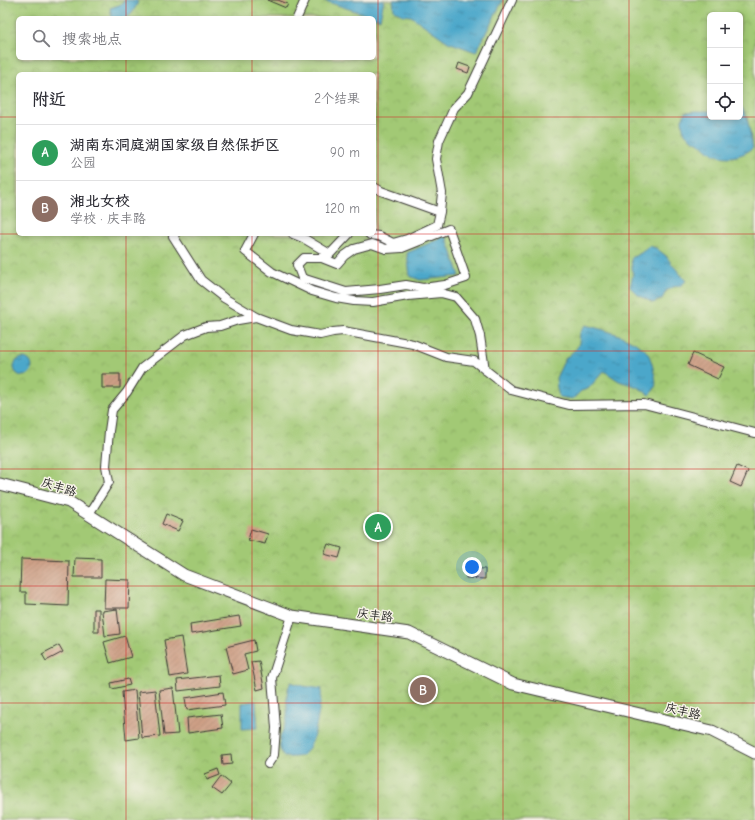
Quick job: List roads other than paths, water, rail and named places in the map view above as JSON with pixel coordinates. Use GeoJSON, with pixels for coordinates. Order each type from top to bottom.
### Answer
{"type":"FeatureCollection","features":[{"type":"Feature","properties":{"kind":"street"},"geometry":{"type":"LineString","coordinates":[[298,16],[305,0]]}},
{"type":"Feature","properties":{"kind":"street"},"geometry":{"type":"LineString","coordinates":[[376,236],[393,243],[407,239],[437,225],[442,193],[436,159],[439,141],[454,108],[468,93],[512,0]]}},
{"type":"Feature","properties":{"kind":"street"},"geometry":{"type":"LineString","coordinates":[[376,188],[440,212]]}},
{"type":"Feature","properties":{"kind":"street"},"geometry":{"type":"LineString","coordinates":[[449,229],[466,278],[445,285],[423,288],[406,285],[380,290],[346,292],[329,288],[302,278],[297,265],[304,258],[322,258],[337,264],[344,256],[354,249],[372,244],[386,249],[402,248],[449,229]]}},
{"type":"Feature","properties":{"kind":"street"},"geometry":{"type":"LineString","coordinates":[[173,236],[201,280],[224,298],[256,317],[291,330],[320,335],[343,331],[413,344],[446,357],[474,361],[511,390],[569,405],[644,404],[755,433]]}},
{"type":"Feature","properties":{"kind":"street"},"geometry":{"type":"LineString","coordinates":[[253,236],[245,251],[272,272],[312,291],[336,298],[373,302],[408,296],[441,293],[456,297],[475,319],[480,336],[485,370]]}},
{"type":"Feature","properties":{"kind":"street"},"geometry":{"type":"LineString","coordinates":[[298,236],[330,254],[347,236]]}},
{"type":"Feature","properties":{"kind":"street"},"geometry":{"type":"LineString","coordinates":[[88,514],[109,482],[106,466],[112,410],[127,392],[142,368],[185,335],[206,327],[220,326],[238,320],[256,317]]}},
{"type":"Feature","properties":{"kind":"street","name":"庆丰路"},"geometry":{"type":"LineString","coordinates":[[0,484],[69,502],[184,575],[292,616],[409,633],[513,684],[712,731],[755,753]]}},
{"type":"Feature","properties":{"kind":"street"},"geometry":{"type":"LineString","coordinates":[[268,764],[274,755],[276,728],[272,678],[292,616]]}},
{"type":"Feature","properties":{"kind":"water"},"geometry":{"type":"Polygon","coordinates":[[[125,0],[135,0],[138,2],[131,15],[112,16],[110,8],[122,4],[125,0]]]}},
{"type":"Feature","properties":{"kind":"water"},"geometry":{"type":"Polygon","coordinates":[[[322,0],[384,0],[380,19],[376,18],[376,16],[371,16],[322,0]]]}},
{"type":"Feature","properties":{"kind":"water"},"geometry":{"type":"Polygon","coordinates":[[[393,0],[503,0],[476,52],[448,42],[411,16],[403,15],[394,10],[393,0]]]}},
{"type":"Feature","properties":{"kind":"water"},"geometry":{"type":"Polygon","coordinates":[[[743,110],[747,117],[753,148],[740,155],[730,157],[714,154],[684,132],[682,119],[686,112],[707,111],[707,120],[743,120],[743,110]]]}},
{"type":"Feature","properties":{"kind":"water"},"geometry":{"type":"Polygon","coordinates":[[[446,236],[460,276],[420,280],[410,276],[407,253],[446,236]]]}},
{"type":"Feature","properties":{"kind":"water"},"geometry":{"type":"Polygon","coordinates":[[[649,246],[656,248],[666,256],[686,281],[680,286],[673,287],[666,291],[662,299],[653,303],[638,295],[630,287],[633,275],[631,258],[641,253],[649,246]]]}},
{"type":"Feature","properties":{"kind":"water"},"geometry":{"type":"Polygon","coordinates":[[[585,325],[621,336],[645,349],[651,361],[656,380],[655,388],[649,395],[638,387],[619,381],[604,371],[588,389],[581,391],[573,399],[559,397],[556,378],[565,359],[577,348],[580,333],[585,325]]]}},
{"type":"Feature","properties":{"kind":"water"},"geometry":{"type":"Polygon","coordinates":[[[23,358],[29,361],[32,367],[29,373],[23,376],[17,373],[14,367],[17,361],[23,358]]]}},
{"type":"Feature","properties":{"kind":"water"},"geometry":{"type":"Polygon","coordinates":[[[291,682],[303,686],[322,689],[317,724],[311,743],[303,755],[284,757],[281,751],[280,741],[287,717],[287,695],[291,682]]]}},
{"type":"Feature","properties":{"kind":"water"},"geometry":{"type":"Polygon","coordinates":[[[256,701],[258,728],[242,729],[242,703],[256,701]]]}},
{"type":"Feature","properties":{"kind":"place","name":"湖南东洞庭湖国家级自然保护区"},"geometry":{"type":"Point","coordinates":[378,527]}},
{"type":"Feature","properties":{"kind":"place","name":"湘北女校"},"geometry":{"type":"Point","coordinates":[423,690]}}]}
